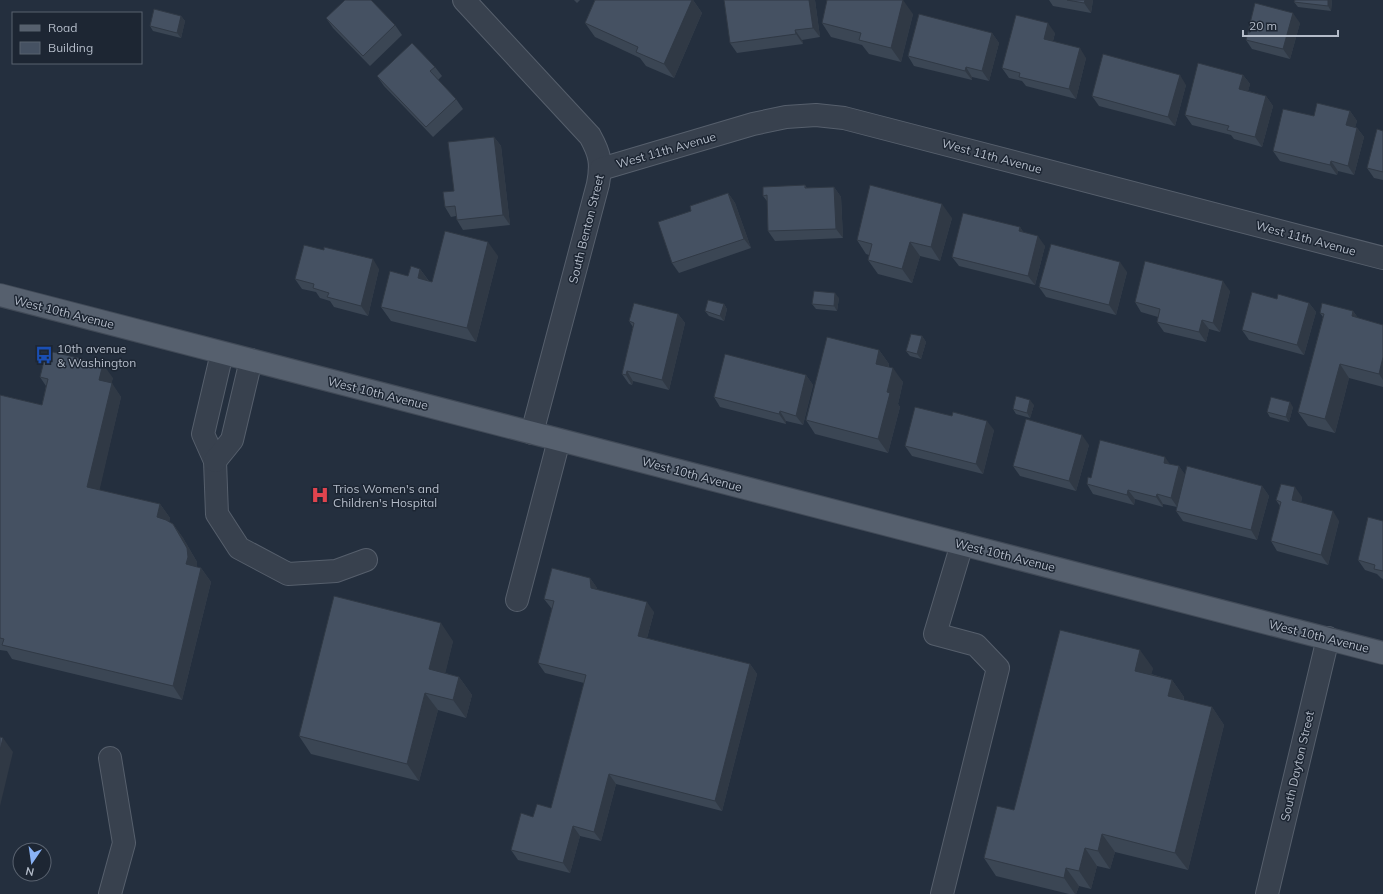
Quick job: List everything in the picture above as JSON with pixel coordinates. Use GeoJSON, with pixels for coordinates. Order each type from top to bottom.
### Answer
{"type":"FeatureCollection","features":[{"type":"Feature","properties":{"kind":"main road","name":"West 10th Avenue"},"geometry":{"type":"LineString","coordinates":[[0,295],[1383,652]]}},
{"type":"Feature","properties":{"kind":"street","name":"South Benton Street"},"geometry":{"type":"LineString","coordinates":[[464,0],[590,136],[597,148],[600,159],[601,169],[598,184],[532,433]]}},
{"type":"Feature","properties":{"kind":"street","name":"West 11th Avenue"},"geometry":{"type":"LineString","coordinates":[[601,169],[753,124],[786,117],[816,115],[844,118],[1383,258]]}},
{"type":"Feature","properties":{"kind":"street"},"geometry":{"type":"LineString","coordinates":[[222,353],[204,434],[215,461],[217,514],[239,548],[288,574],[336,571],[366,560]]}},
{"type":"Feature","properties":{"kind":"street"},"geometry":{"type":"LineString","coordinates":[[215,461],[232,440],[252,360]]}},
{"type":"Feature","properties":{"kind":"street"},"geometry":{"type":"LineString","coordinates":[[517,600],[559,440]]}},
{"type":"Feature","properties":{"kind":"street"},"geometry":{"type":"LineString","coordinates":[[942,894],[998,668],[976,645],[935,634],[962,544]]}},
{"type":"Feature","properties":{"kind":"street","name":"South Dayton Street"},"geometry":{"type":"LineString","coordinates":[[1267,894],[1328,638]]}},
{"type":"Feature","properties":{"kind":"street"},"geometry":{"type":"LineString","coordinates":[[110,758],[124,843],[110,894]]}},
{"type":"Feature","properties":{"kind":"building"},"geometry":{"type":"Polygon","coordinates":[[[345,0],[371,0],[395,25],[363,56],[326,18],[345,0]]]}},
{"type":"Feature","properties":{"kind":"building"},"geometry":{"type":"Polygon","coordinates":[[[595,0],[692,0],[664,64],[636,52],[638,47],[585,23],[595,0]]]}},
{"type":"Feature","properties":{"kind":"building"},"geometry":{"type":"Polygon","coordinates":[[[724,0],[809,0],[813,28],[795,30],[796,34],[730,43],[724,0]]]}},
{"type":"Feature","properties":{"kind":"building"},"geometry":{"type":"Polygon","coordinates":[[[827,0],[903,0],[891,48],[859,40],[861,33],[822,23],[827,0]]]}},
{"type":"Feature","properties":{"kind":"building"},"geometry":{"type":"Polygon","coordinates":[[[1067,0],[1085,0],[1084,3],[1067,0]]]}},
{"type":"Feature","properties":{"kind":"building"},"geometry":{"type":"Polygon","coordinates":[[[1295,0],[1328,0],[1328,6],[1294,2],[1295,0]]]}},
{"type":"Feature","properties":{"kind":"building"},"geometry":{"type":"Polygon","coordinates":[[[1255,3],[1293,13],[1283,49],[1246,40],[1255,3]]]}},
{"type":"Feature","properties":{"kind":"building"},"geometry":{"type":"Polygon","coordinates":[[[154,9],[181,16],[177,33],[150,26],[154,9]]]}},
{"type":"Feature","properties":{"kind":"building"},"geometry":{"type":"Polygon","coordinates":[[[919,14],[992,33],[982,71],[966,67],[965,71],[908,56],[919,14]]]}},
{"type":"Feature","properties":{"kind":"building"},"geometry":{"type":"Polygon","coordinates":[[[1016,15],[1048,23],[1044,39],[1080,48],[1069,89],[1019,77],[1020,73],[1002,68],[1016,15]]]}},
{"type":"Feature","properties":{"kind":"building"},"geometry":{"type":"Polygon","coordinates":[[[412,43],[435,67],[430,71],[456,99],[426,127],[377,76],[412,43]]]}},
{"type":"Feature","properties":{"kind":"building"},"geometry":{"type":"Polygon","coordinates":[[[1103,54],[1180,75],[1168,117],[1092,96],[1103,54]]]}},
{"type":"Feature","properties":{"kind":"building"},"geometry":{"type":"Polygon","coordinates":[[[1198,63],[1243,75],[1239,89],[1266,96],[1255,137],[1227,130],[1229,126],[1185,115],[1198,63]]]}},
{"type":"Feature","properties":{"kind":"building"},"geometry":{"type":"Polygon","coordinates":[[[1317,103],[1350,111],[1346,125],[1357,128],[1348,166],[1331,161],[1330,165],[1273,151],[1283,109],[1314,116],[1317,103]]]}},
{"type":"Feature","properties":{"kind":"building"},"geometry":{"type":"Polygon","coordinates":[[[1377,129],[1383,131],[1383,172],[1367,168],[1377,129]]]}},
{"type":"Feature","properties":{"kind":"building"},"geometry":{"type":"Polygon","coordinates":[[[494,137],[503,215],[457,220],[455,206],[445,207],[443,192],[454,191],[448,142],[494,137]]]}},
{"type":"Feature","properties":{"kind":"building"},"geometry":{"type":"Polygon","coordinates":[[[805,185],[805,188],[834,187],[836,229],[768,231],[767,195],[763,196],[763,187],[805,185]]]}},
{"type":"Feature","properties":{"kind":"building"},"geometry":{"type":"Polygon","coordinates":[[[870,185],[942,204],[931,247],[910,242],[902,269],[868,260],[872,244],[857,240],[870,185]]]}},
{"type":"Feature","properties":{"kind":"building"},"geometry":{"type":"Polygon","coordinates":[[[728,193],[744,239],[672,263],[658,222],[691,211],[690,206],[728,193]]]}},
{"type":"Feature","properties":{"kind":"building"},"geometry":{"type":"Polygon","coordinates":[[[963,213],[1020,227],[1019,231],[1038,236],[1028,276],[952,257],[963,213]]]}},
{"type":"Feature","properties":{"kind":"building"},"geometry":{"type":"Polygon","coordinates":[[[445,231],[488,242],[467,328],[381,307],[390,271],[408,276],[411,266],[420,269],[418,278],[432,282],[445,231]]]}},
{"type":"Feature","properties":{"kind":"building"},"geometry":{"type":"Polygon","coordinates":[[[1051,244],[1120,262],[1109,305],[1039,287],[1051,244]]]}},
{"type":"Feature","properties":{"kind":"building"},"geometry":{"type":"Polygon","coordinates":[[[304,245],[324,250],[324,247],[373,259],[361,306],[327,297],[329,293],[313,288],[314,284],[295,279],[304,245]]]}},
{"type":"Feature","properties":{"kind":"building"},"geometry":{"type":"Polygon","coordinates":[[[1145,261],[1223,281],[1213,323],[1202,320],[1199,332],[1157,322],[1160,309],[1135,302],[1145,261]]]}},
{"type":"Feature","properties":{"kind":"building"},"geometry":{"type":"Polygon","coordinates":[[[814,291],[835,293],[834,306],[812,304],[814,291]]]}},
{"type":"Feature","properties":{"kind":"building"},"geometry":{"type":"Polygon","coordinates":[[[1252,292],[1277,299],[1278,294],[1309,303],[1297,345],[1242,330],[1252,292]]]}},
{"type":"Feature","properties":{"kind":"building"},"geometry":{"type":"Polygon","coordinates":[[[708,300],[724,304],[720,316],[705,311],[708,300]]]}},
{"type":"Feature","properties":{"kind":"building"},"geometry":{"type":"Polygon","coordinates":[[[634,303],[678,314],[662,380],[627,371],[626,375],[622,374],[634,323],[629,321],[634,303]]]}},
{"type":"Feature","properties":{"kind":"building"},"geometry":{"type":"Polygon","coordinates":[[[1322,303],[1353,311],[1352,316],[1383,325],[1383,357],[1379,374],[1340,364],[1325,419],[1298,412],[1324,314],[1320,313],[1322,303]]]}},
{"type":"Feature","properties":{"kind":"building"},"geometry":{"type":"Polygon","coordinates":[[[911,334],[922,336],[917,354],[906,351],[911,334]]]}},
{"type":"Feature","properties":{"kind":"building"},"geometry":{"type":"Polygon","coordinates":[[[827,337],[879,350],[876,364],[893,368],[887,392],[890,393],[878,439],[806,420],[827,337]]]}},
{"type":"Feature","properties":{"kind":"building"},"geometry":{"type":"Polygon","coordinates":[[[53,352],[103,364],[99,380],[112,383],[87,487],[160,504],[157,517],[173,524],[187,548],[188,557],[186,564],[201,568],[173,686],[2,645],[4,639],[0,638],[0,395],[42,405],[48,379],[40,377],[45,357],[47,354],[53,352]]]}},
{"type":"Feature","properties":{"kind":"building"},"geometry":{"type":"Polygon","coordinates":[[[725,354],[806,375],[796,416],[780,411],[779,414],[714,397],[725,354]]]}},
{"type":"Feature","properties":{"kind":"building"},"geometry":{"type":"Polygon","coordinates":[[[1016,396],[1030,400],[1027,413],[1013,409],[1016,396]]]}},
{"type":"Feature","properties":{"kind":"building"},"geometry":{"type":"Polygon","coordinates":[[[1271,397],[1290,402],[1286,417],[1267,412],[1271,397]]]}},
{"type":"Feature","properties":{"kind":"building"},"geometry":{"type":"Polygon","coordinates":[[[915,407],[952,416],[953,412],[987,421],[976,464],[905,446],[915,407]]]}},
{"type":"Feature","properties":{"kind":"building"},"geometry":{"type":"Polygon","coordinates":[[[1026,419],[1082,435],[1069,481],[1013,466],[1026,419]]]}},
{"type":"Feature","properties":{"kind":"building"},"geometry":{"type":"Polygon","coordinates":[[[1100,440],[1165,457],[1164,463],[1179,466],[1171,498],[1157,494],[1156,497],[1128,490],[1127,495],[1087,484],[1088,477],[1091,478],[1100,440]]]}},
{"type":"Feature","properties":{"kind":"building"},"geometry":{"type":"Polygon","coordinates":[[[1187,466],[1262,486],[1251,530],[1176,511],[1187,466]]]}},
{"type":"Feature","properties":{"kind":"building"},"geometry":{"type":"Polygon","coordinates":[[[1281,484],[1295,487],[1292,500],[1333,511],[1321,555],[1271,541],[1281,502],[1276,500],[1281,484]]]}},
{"type":"Feature","properties":{"kind":"building"},"geometry":{"type":"Polygon","coordinates":[[[1368,517],[1383,521],[1383,571],[1374,569],[1375,565],[1358,560],[1368,517]]]}},
{"type":"Feature","properties":{"kind":"building"},"geometry":{"type":"Polygon","coordinates":[[[552,568],[590,578],[591,588],[647,602],[638,636],[750,664],[715,801],[609,774],[594,832],[573,826],[563,863],[511,850],[521,813],[533,817],[537,804],[551,808],[586,675],[538,663],[554,601],[544,599],[552,568]]]}},
{"type":"Feature","properties":{"kind":"building"},"geometry":{"type":"Polygon","coordinates":[[[334,596],[441,623],[429,669],[459,677],[453,700],[425,693],[407,764],[299,736],[334,596]]]}},
{"type":"Feature","properties":{"kind":"building"},"geometry":{"type":"Polygon","coordinates":[[[1060,630],[1140,650],[1135,671],[1172,680],[1168,696],[1212,707],[1175,853],[1102,834],[1098,851],[1085,848],[1079,871],[1066,868],[1064,878],[984,858],[997,806],[1014,810],[1060,630]]]}},
{"type":"Feature","properties":{"kind":"building"},"geometry":{"type":"Polygon","coordinates":[[[0,737],[3,738],[0,750],[0,737]]]}},
{"type":"Feature","properties":{"kind":"place","name":"10th avenue & Washington"},"geometry":{"type":"Point","coordinates":[44,355]}},
{"type":"Feature","properties":{"kind":"place","name":"Trios Women's and Children's Hospital"},"geometry":{"type":"Point","coordinates":[320,495]}}]}
